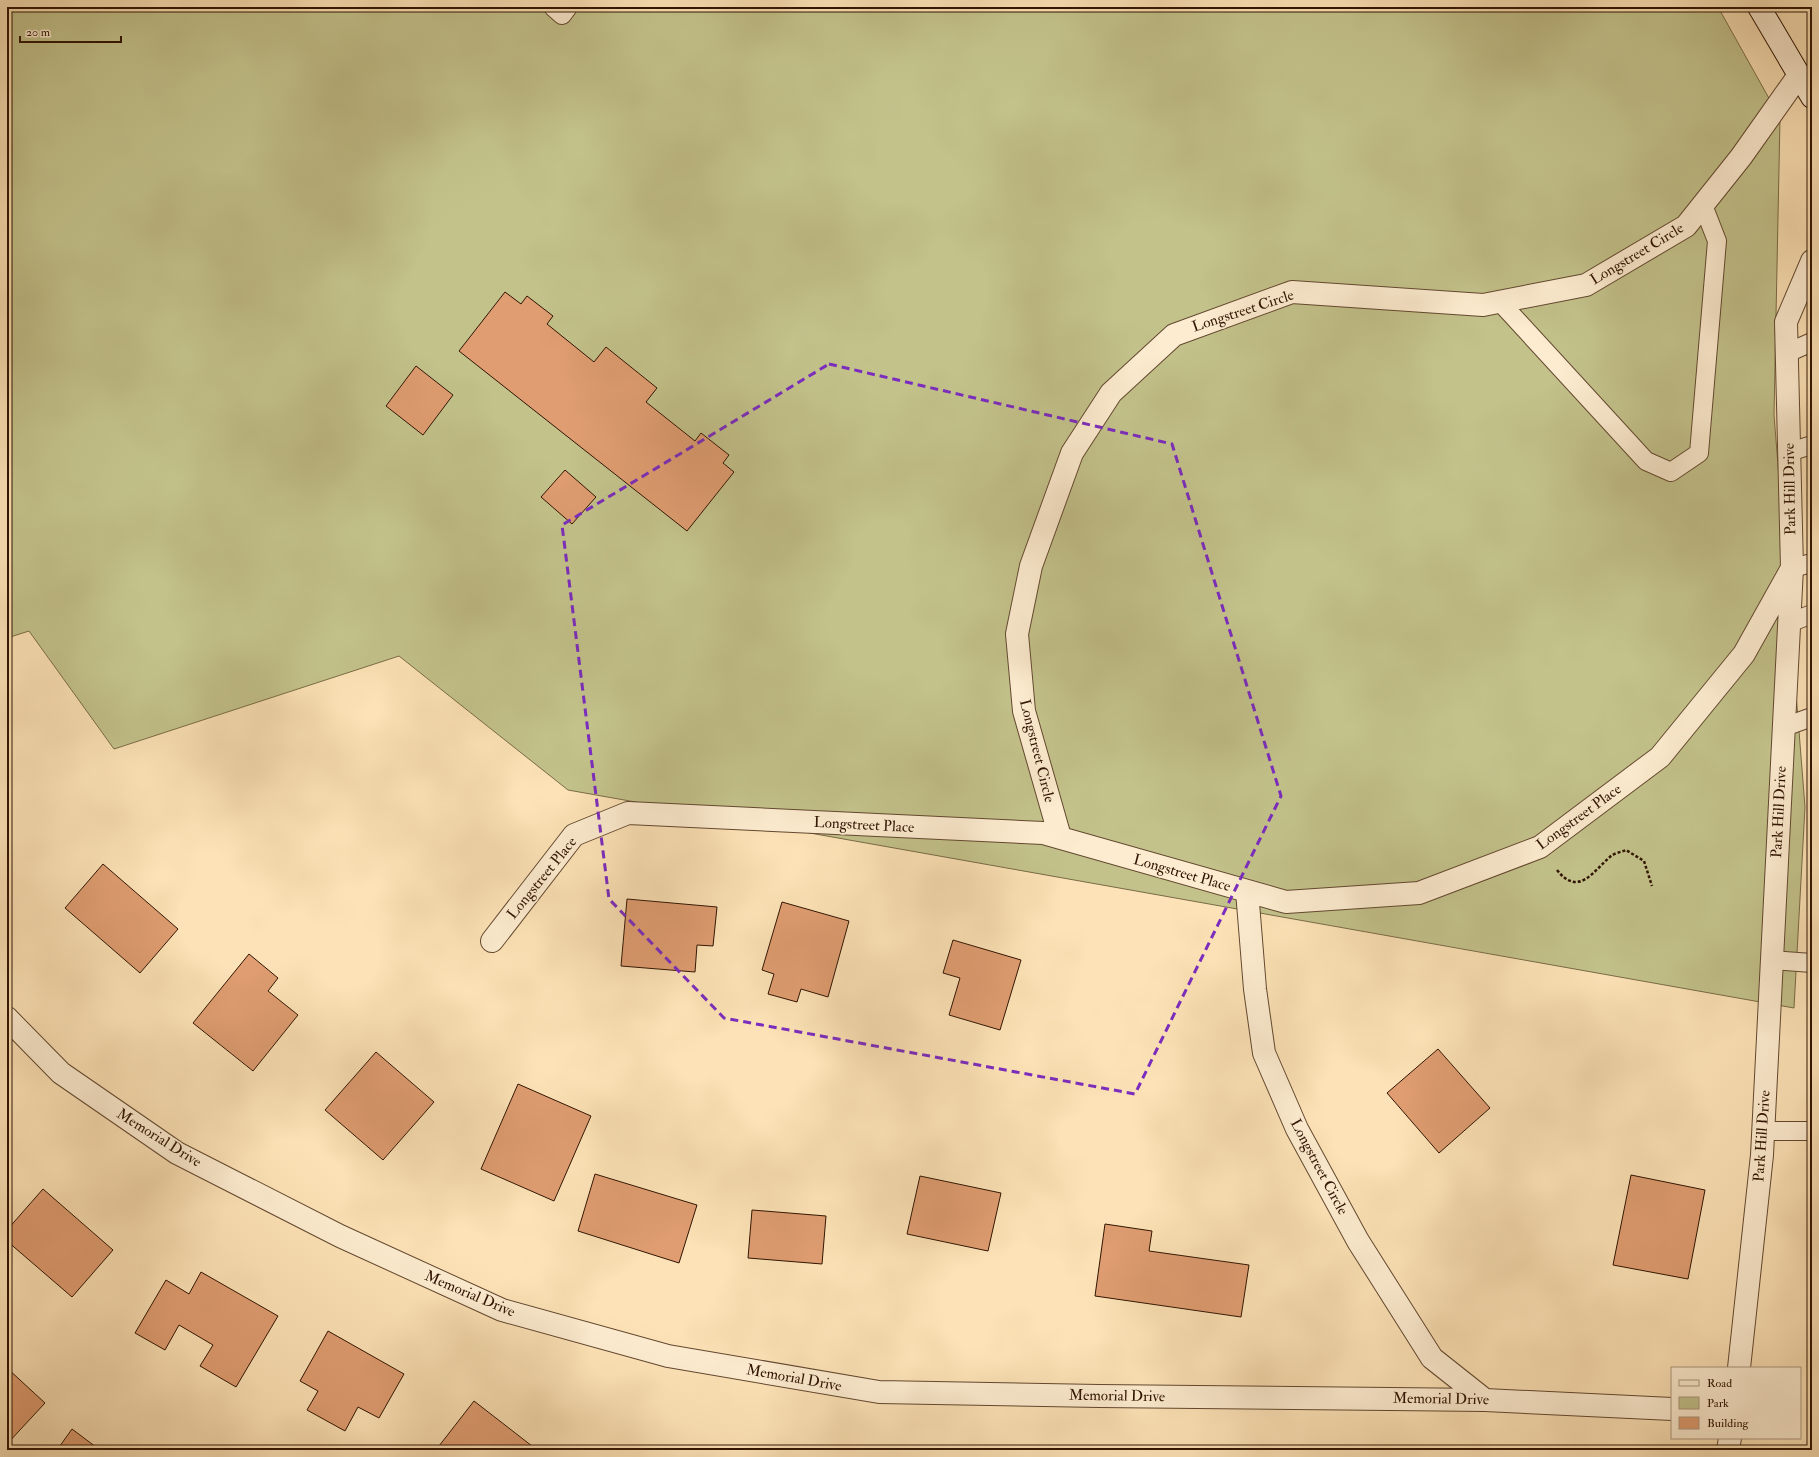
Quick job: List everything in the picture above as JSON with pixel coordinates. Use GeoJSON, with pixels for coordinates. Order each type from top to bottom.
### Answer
{"type":"FeatureCollection","features":[{"type":"Feature","properties":{"kind":"street"},"geometry":{"type":"LineString","coordinates":[[1759,7],[1812,97]]}},
{"type":"Feature","properties":{"kind":"street","name":"Longstreet Circle"},"geometry":{"type":"LineString","coordinates":[[1060,837],[1024,710],[1018,634],[1032,566],[1072,453],[1111,393],[1174,335],[1292,292],[1483,305],[1586,285],[1686,226],[1741,157],[1799,75]]}},
{"type":"Feature","properties":{"kind":"street","name":"Park Hill Drive"},"geometry":{"type":"LineString","coordinates":[[1739,1367],[1762,1155],[1789,622],[1802,565],[1789,452],[1786,322],[1812,260]]}},
{"type":"Feature","properties":{"kind":"street","name":"Longstreet Place"},"geometry":{"type":"LineString","coordinates":[[492,940],[574,835],[628,813],[1043,833],[1286,902],[1419,893],[1540,847],[1660,757],[1744,654],[1802,565]]}},
{"type":"Feature","properties":{"kind":"street","name":"Longstreet Circle"},"geometry":{"type":"LineString","coordinates":[[1247,891],[1255,989],[1264,1053],[1297,1129],[1358,1241],[1432,1358],[1485,1400]]}},
{"type":"Feature","properties":{"kind":"street","name":"Memorial Drive"},"geometry":{"type":"LineString","coordinates":[[7,1018],[61,1073],[184,1156],[340,1236],[502,1310],[668,1356],[879,1392],[1485,1400],[1671,1409]]}},
{"type":"Feature","properties":{"kind":"street"},"geometry":{"type":"LineString","coordinates":[[1728,1450],[1730,1439]]}},
{"type":"Feature","properties":{"kind":"lane"},"geometry":{"type":"LineString","coordinates":[[554,7],[562,15],[568,7]]}},
{"type":"Feature","properties":{"kind":"lane"},"geometry":{"type":"LineString","coordinates":[[1500,302],[1646,461],[1671,472],[1699,453],[1717,240],[1703,205]]}},
{"type":"Feature","properties":{"kind":"lane"},"geometry":{"type":"LineString","coordinates":[[1787,353],[1812,342]]}},
{"type":"Feature","properties":{"kind":"lane"},"geometry":{"type":"LineString","coordinates":[[1789,452],[1812,446]]}},
{"type":"Feature","properties":{"kind":"lane"},"geometry":{"type":"LineString","coordinates":[[1789,622],[1812,614]]}},
{"type":"Feature","properties":{"kind":"lane"},"geometry":{"type":"LineString","coordinates":[[1784,727],[1812,717]]}},
{"type":"Feature","properties":{"kind":"lane"},"geometry":{"type":"LineString","coordinates":[[1772,960],[1812,963]]}},
{"type":"Feature","properties":{"kind":"lane"},"geometry":{"type":"LineString","coordinates":[[1763,1131],[1812,1131]]}},
{"type":"Feature","properties":{"kind":"path"},"geometry":{"type":"LineString","coordinates":[[1540,847],[1559,873],[1568,880],[1578,882],[1587,879],[1612,855],[1626,850],[1644,861],[1649,872],[1652,886]]}},
{"type":"Feature","properties":{"kind":"highlighted area"},"geometry":{"type":"Polygon","coordinates":[[[829,364],[1172,444],[1281,796],[1135,1094],[724,1018],[609,899],[562,525],[829,364]]]}},
{"type":"Feature","properties":{"kind":"green space"},"geometry":{"type":"Polygon","coordinates":[[[7,7],[1718,7],[1780,118],[1774,415],[1805,807],[1794,1008],[568,790],[399,656],[114,749],[29,631],[7,638],[7,7]]]}},
{"type":"Feature","properties":{"kind":"building"},"geometry":{"type":"Polygon","coordinates":[[[505,292],[521,304],[527,296],[553,316],[547,324],[594,362],[606,347],[657,388],[646,402],[695,441],[701,433],[729,455],[723,463],[734,472],[687,531],[459,351],[505,292]]]}},
{"type":"Feature","properties":{"kind":"building"},"geometry":{"type":"Polygon","coordinates":[[[416,366],[453,395],[423,435],[386,406],[416,366]]]}},
{"type":"Feature","properties":{"kind":"building"},"geometry":{"type":"Polygon","coordinates":[[[565,470],[596,497],[572,524],[541,497],[565,470]]]}},
{"type":"Feature","properties":{"kind":"building"},"geometry":{"type":"Polygon","coordinates":[[[103,864],[178,929],[140,973],[65,908],[103,864]]]}},
{"type":"Feature","properties":{"kind":"building"},"geometry":{"type":"Polygon","coordinates":[[[627,899],[717,907],[713,946],[697,945],[695,972],[621,966],[627,899]]]}},
{"type":"Feature","properties":{"kind":"building"},"geometry":{"type":"Polygon","coordinates":[[[782,902],[849,921],[828,997],[801,989],[797,1002],[768,994],[774,974],[762,970],[782,902]]]}},
{"type":"Feature","properties":{"kind":"building"},"geometry":{"type":"Polygon","coordinates":[[[953,940],[1021,960],[1000,1030],[949,1015],[960,978],[943,973],[953,940]]]}},
{"type":"Feature","properties":{"kind":"building"},"geometry":{"type":"Polygon","coordinates":[[[249,954],[278,978],[268,991],[298,1015],[253,1071],[193,1023],[249,954]]]}},
{"type":"Feature","properties":{"kind":"building"},"geometry":{"type":"Polygon","coordinates":[[[1438,1049],[1490,1108],[1439,1153],[1387,1093],[1438,1049]]]}},
{"type":"Feature","properties":{"kind":"building"},"geometry":{"type":"Polygon","coordinates":[[[376,1052],[434,1102],[383,1160],[325,1110],[376,1052]]]}},
{"type":"Feature","properties":{"kind":"building"},"geometry":{"type":"Polygon","coordinates":[[[518,1084],[591,1116],[554,1201],[481,1169],[518,1084]]]}},
{"type":"Feature","properties":{"kind":"building"},"geometry":{"type":"Polygon","coordinates":[[[595,1174],[697,1205],[679,1263],[578,1231],[595,1174]]]}},
{"type":"Feature","properties":{"kind":"building"},"geometry":{"type":"Polygon","coordinates":[[[1631,1175],[1705,1190],[1688,1279],[1613,1265],[1631,1175]]]}},
{"type":"Feature","properties":{"kind":"building"},"geometry":{"type":"Polygon","coordinates":[[[920,1176],[1001,1193],[988,1251],[907,1234],[920,1176]]]}},
{"type":"Feature","properties":{"kind":"building"},"geometry":{"type":"Polygon","coordinates":[[[43,1189],[113,1250],[72,1297],[7,1241],[7,1230],[43,1189]]]}},
{"type":"Feature","properties":{"kind":"building"},"geometry":{"type":"Polygon","coordinates":[[[752,1210],[826,1216],[822,1264],[748,1258],[752,1210]]]}},
{"type":"Feature","properties":{"kind":"building"},"geometry":{"type":"Polygon","coordinates":[[[1105,1224],[1152,1231],[1149,1251],[1249,1265],[1241,1317],[1095,1296],[1105,1224]]]}},
{"type":"Feature","properties":{"kind":"building"},"geometry":{"type":"Polygon","coordinates":[[[201,1272],[278,1316],[236,1387],[200,1366],[213,1345],[179,1325],[165,1350],[135,1333],[166,1280],[189,1294],[201,1272]]]}},
{"type":"Feature","properties":{"kind":"building"},"geometry":{"type":"Polygon","coordinates":[[[328,1331],[404,1374],[379,1418],[358,1407],[345,1431],[307,1410],[318,1391],[300,1381],[328,1331]]]}},
{"type":"Feature","properties":{"kind":"building"},"geometry":{"type":"Polygon","coordinates":[[[7,1368],[45,1403],[7,1444],[7,1368]]]}},
{"type":"Feature","properties":{"kind":"building"},"geometry":{"type":"Polygon","coordinates":[[[474,1401],[532,1446],[529,1450],[443,1450],[439,1446],[474,1401]]]}},
{"type":"Feature","properties":{"kind":"building"},"geometry":{"type":"Polygon","coordinates":[[[72,1429],[100,1450],[57,1450],[72,1429]]]}}]}
